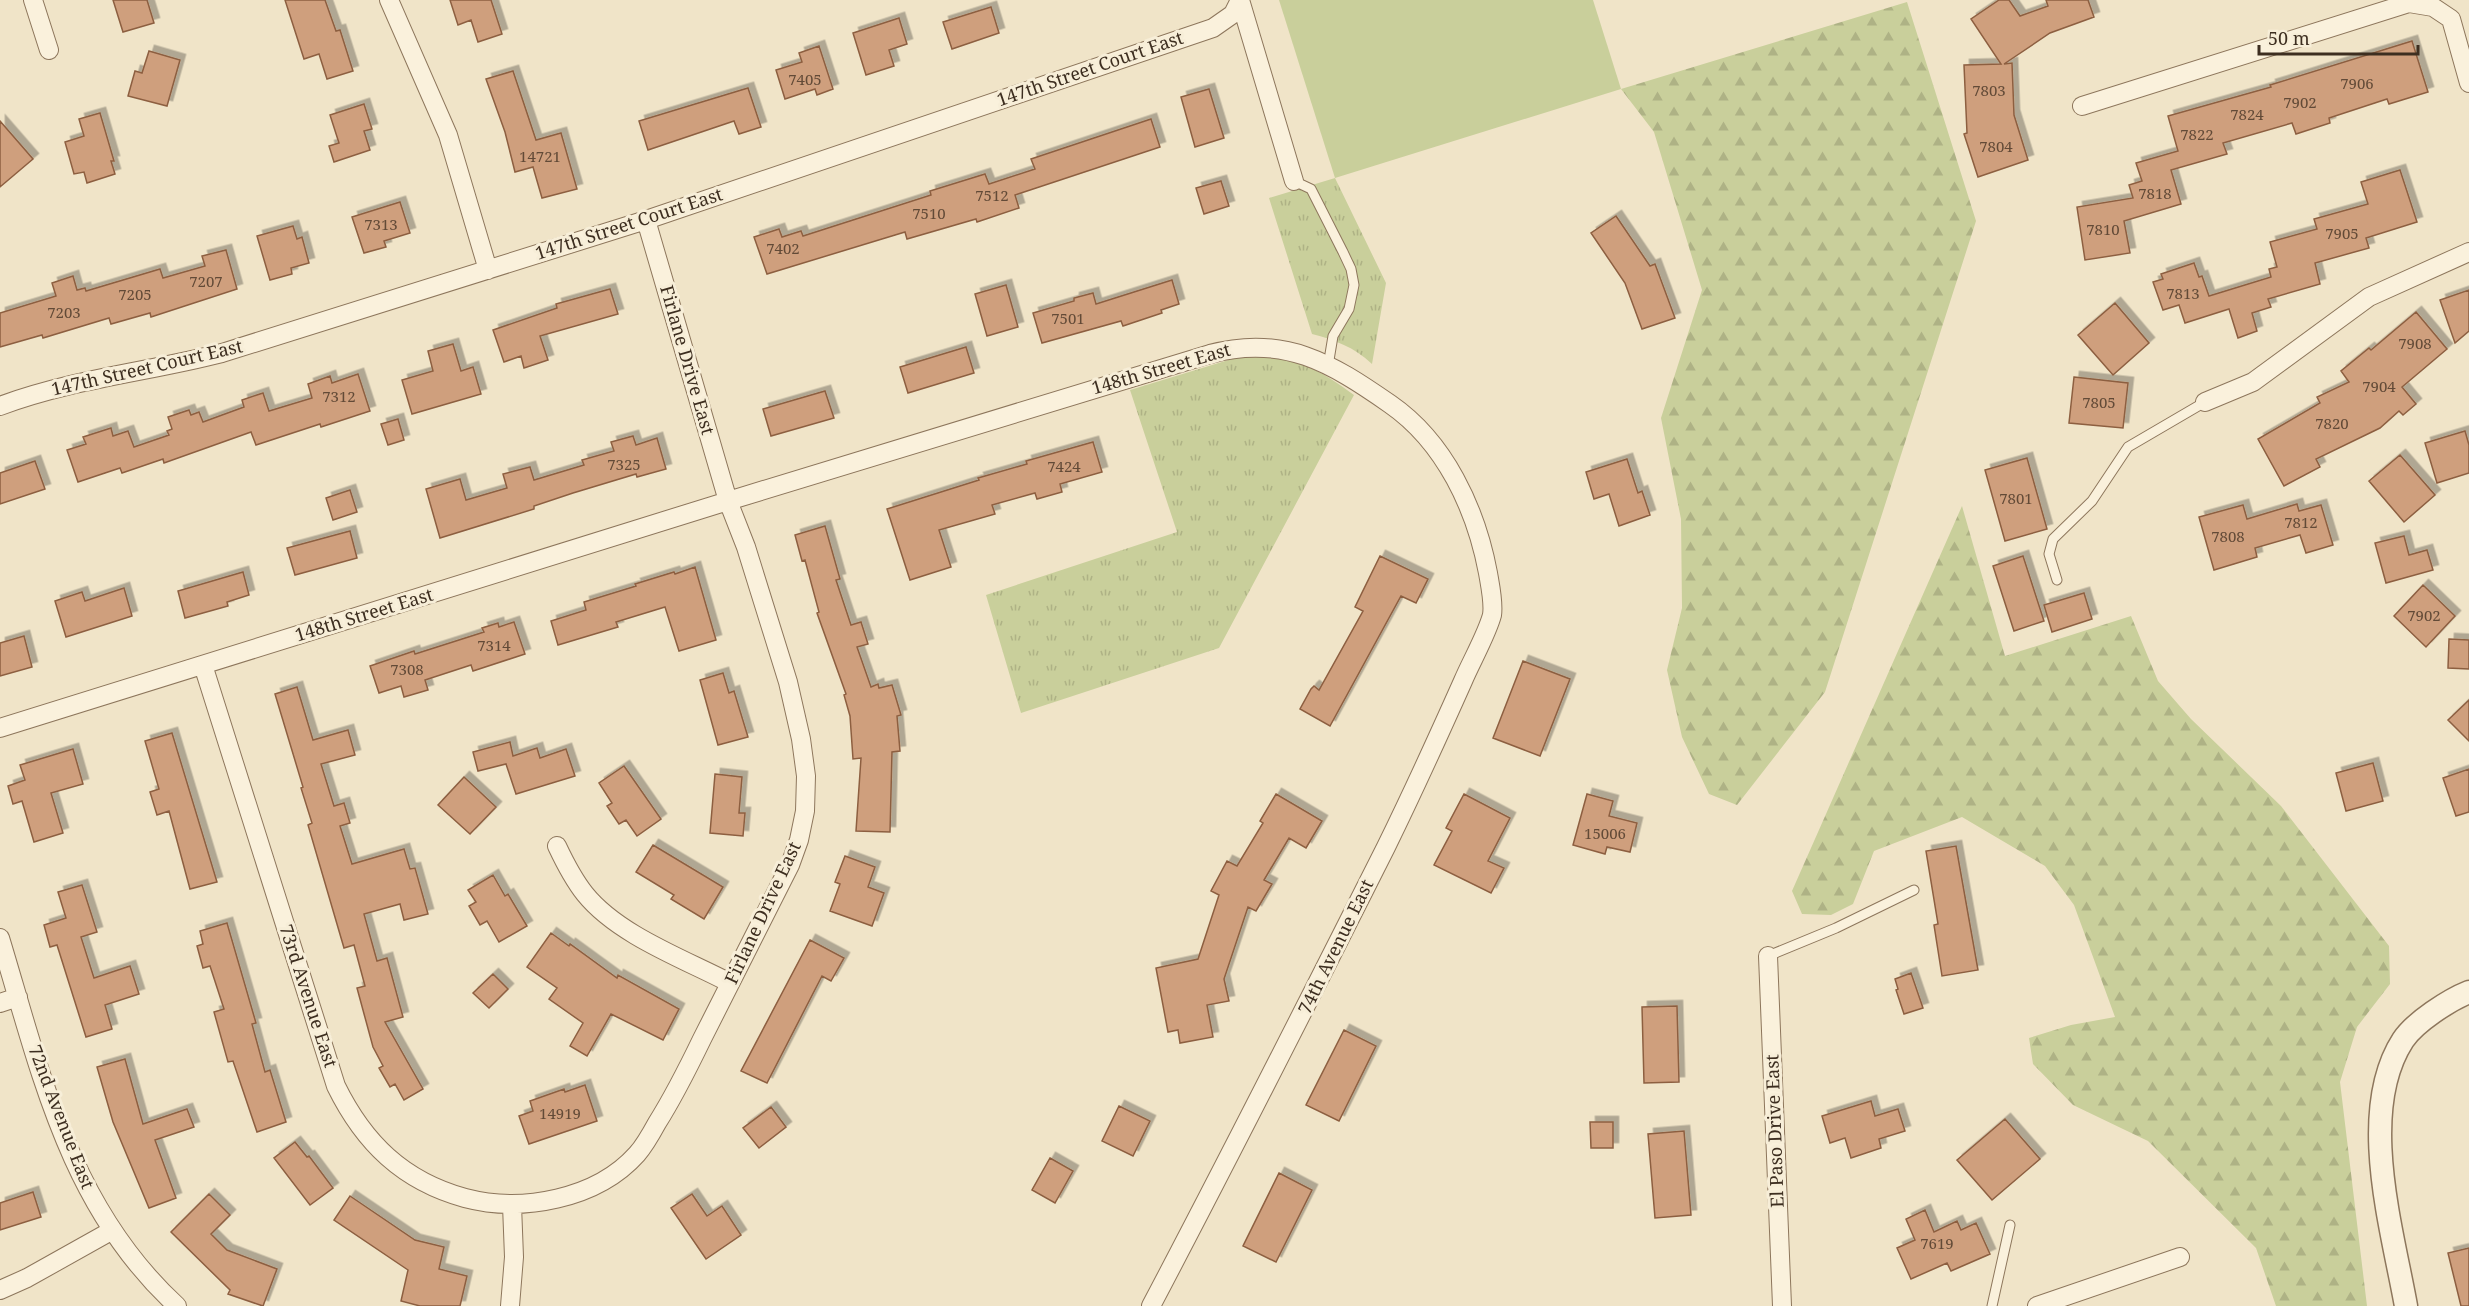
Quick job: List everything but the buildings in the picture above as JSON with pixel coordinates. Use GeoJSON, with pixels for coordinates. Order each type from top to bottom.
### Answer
{"type":"FeatureCollection","features":[{"type":"Feature","properties":{"kind":"street"},"geometry":{"type":"LineString","coordinates":[[33,0],[49,50]]}},
{"type":"Feature","properties":{"kind":"street"},"geometry":{"type":"LineString","coordinates":[[388,0],[448,135],[488,270]]}},
{"type":"Feature","properties":{"kind":"street"},"geometry":{"type":"LineString","coordinates":[[1240,0],[1294,181]]}},
{"type":"Feature","properties":{"kind":"street","name":"147th Street Court East"},"geometry":{"type":"LineString","coordinates":[[0,406],[63,386],[222,353],[646,220],[1213,28],[1233,14],[1240,0]]}},
{"type":"Feature","properties":{"kind":"street"},"geometry":{"type":"LineString","coordinates":[[2082,106],[2409,3],[2433,7],[2451,19],[2469,83]]}},
{"type":"Feature","properties":{"kind":"street","name":"Firlane Drive East"},"geometry":{"type":"LineString","coordinates":[[539,1203],[598,1184],[610,1178],[638,1154],[676,1092],[790,865],[799,840],[805,811],[806,776],[801,739],[788,682],[746,547],[730,507],[646,220]]}},
{"type":"Feature","properties":{"kind":"street"},"geometry":{"type":"LineString","coordinates":[[2205,402],[2253,382],[2368,297],[2469,252]]}},
{"type":"Feature","properties":{"kind":"street","name":"148th Street East"},"geometry":{"type":"LineString","coordinates":[[0,728],[730,507],[1236,347],[1256,346],[1287,350],[1354,379],[1395,407],[1432,445],[1450,470],[1470,506],[1482,539],[1489,579]]}},
{"type":"Feature","properties":{"kind":"street","name":"74th Avenue East"},"geometry":{"type":"LineString","coordinates":[[1151,1306],[1267,1084],[1422,775],[1492,613],[1489,579]]}},
{"type":"Feature","properties":{"kind":"street","name":"73rd Avenue East"},"geometry":{"type":"LineString","coordinates":[[203,665],[336,1086],[349,1113],[366,1136],[411,1176],[450,1194],[480,1202],[512,1205],[539,1203]]}},
{"type":"Feature","properties":{"kind":"street"},"geometry":{"type":"LineString","coordinates":[[556,846],[569,872],[586,895],[607,915],[630,932],[730,983]]}},
{"type":"Feature","properties":{"kind":"street","name":"72nd Avenue East"},"geometry":{"type":"LineString","coordinates":[[0,938],[41,1074],[69,1150],[86,1187],[111,1231],[143,1273],[177,1306]]}},
{"type":"Feature","properties":{"kind":"street","name":"El Paso Drive East"},"geometry":{"type":"LineString","coordinates":[[1768,956],[1782,1306]]}},
{"type":"Feature","properties":{"kind":"street"},"geometry":{"type":"LineString","coordinates":[[2406,1306],[2380,1145],[2380,1108],[2384,1083],[2391,1061],[2404,1038],[2433,1012],[2469,992]]}},
{"type":"Feature","properties":{"kind":"street"},"geometry":{"type":"LineString","coordinates":[[0,1003],[18,997]]}},
{"type":"Feature","properties":{"kind":"street"},"geometry":{"type":"LineString","coordinates":[[510,1306],[514,1257],[512,1205]]}},
{"type":"Feature","properties":{"kind":"street"},"geometry":{"type":"LineString","coordinates":[[0,1290],[27,1278],[111,1231]]}},
{"type":"Feature","properties":{"kind":"street"},"geometry":{"type":"LineString","coordinates":[[2037,1306],[2180,1257]]}},
{"type":"Feature","properties":{"kind":"lane"},"geometry":{"type":"LineString","coordinates":[[1294,181],[1311,189],[1351,269],[1354,285],[1349,309],[1333,336],[1328,366]]}},
{"type":"Feature","properties":{"kind":"lane"},"geometry":{"type":"LineString","coordinates":[[2057,580],[2049,554],[2053,539],[2092,501],[2128,447],[2205,402]]}},
{"type":"Feature","properties":{"kind":"lane"},"geometry":{"type":"LineString","coordinates":[[1768,956],[1836,928],[1914,890]]}},
{"type":"Feature","properties":{"kind":"lane"},"geometry":{"type":"LineString","coordinates":[[1992,1306],[2010,1225]]}},
{"type":"Feature","properties":{"kind":"green space"},"geometry":{"type":"Polygon","coordinates":[[[1279,0],[1593,0],[1621,89],[1335,178],[1279,0]]]}},
{"type":"Feature","properties":{"kind":"green space"},"geometry":{"type":"Polygon","coordinates":[[[1907,2],[1976,221],[1825,692],[1737,805],[1709,794],[1682,737],[1667,670],[1682,608],[1681,519],[1661,418],[1702,290],[1654,132],[1621,89],[1907,2]]]}},
{"type":"Feature","properties":{"kind":"green space"},"geometry":{"type":"Polygon","coordinates":[[[1335,178],[1386,283],[1372,364],[1344,345],[1312,334],[1269,198],[1335,178]]]}},
{"type":"Feature","properties":{"kind":"green space"},"geometry":{"type":"Polygon","coordinates":[[[1264,356],[1312,369],[1332,379],[1354,395],[1219,648],[1021,713],[986,595],[1177,532],[1130,390],[1235,358],[1264,356]]]}},
{"type":"Feature","properties":{"kind":"green space"},"geometry":{"type":"Polygon","coordinates":[[[1962,506],[2005,656],[2131,616],[2158,681],[2191,719],[2281,806],[2389,946],[2390,984],[2357,1027],[2340,1082],[2367,1306],[2276,1306],[2256,1248],[2148,1141],[2073,1105],[2033,1064],[2029,1038],[2071,1025],[2115,1017],[2074,905],[2045,866],[1962,817],[1874,851],[1853,904],[1831,915],[1802,914],[1792,891],[1962,506]]]}}]}
